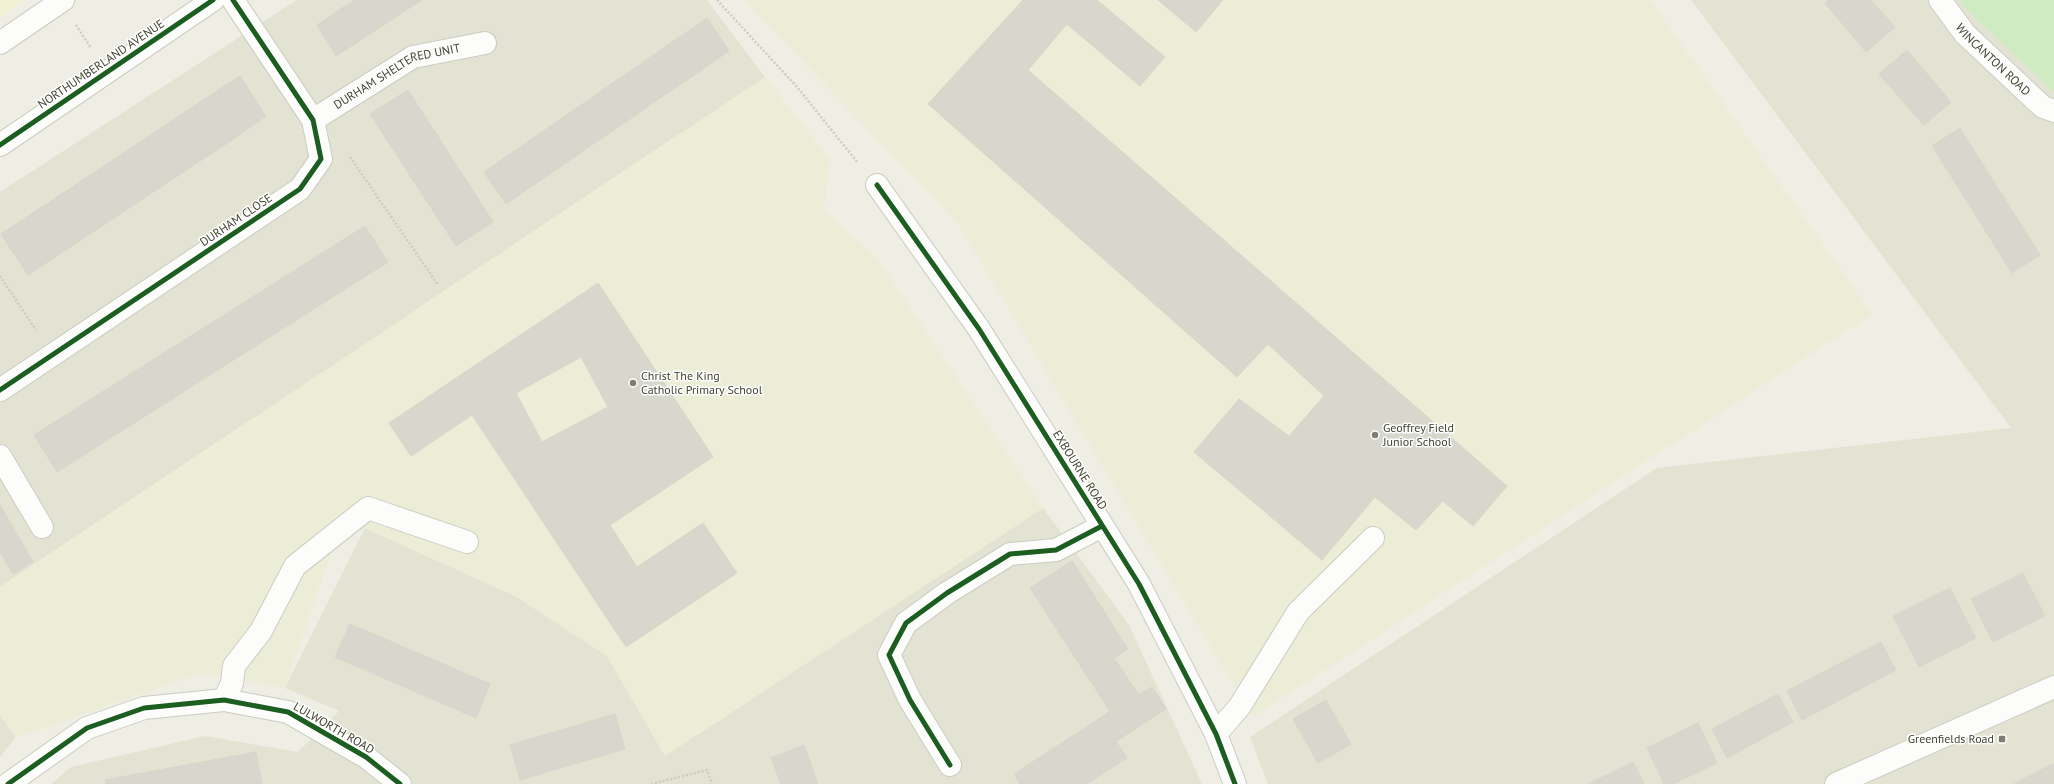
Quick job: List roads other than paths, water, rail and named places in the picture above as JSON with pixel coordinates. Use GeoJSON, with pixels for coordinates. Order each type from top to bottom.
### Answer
{"type":"FeatureCollection","features":[{"type":"Feature","properties":{"kind":"street","name":"NORTHUMBERLAND AVENUE"},"geometry":{"type":"LineString","coordinates":[[0,145],[213,0]]}},
{"type":"Feature","properties":{"kind":"street","name":"DURHAM CLOSE"},"geometry":{"type":"LineString","coordinates":[[0,390],[300,189],[321,159],[313,120],[233,0]]}},
{"type":"Feature","properties":{"kind":"street","name":"WINCANTON ROAD"},"geometry":{"type":"LineString","coordinates":[[1940,0],[1965,34],[2043,107],[2054,111]]}},
{"type":"Feature","properties":{"kind":"street"},"geometry":{"type":"LineString","coordinates":[[0,43],[61,1]]}},
{"type":"Feature","properties":{"kind":"street","name":"DURHAM SHELTERED UNIT"},"geometry":{"type":"LineString","coordinates":[[313,120],[413,56],[485,43]]}},
{"type":"Feature","properties":{"kind":"street","name":"EXBOURNE ROAD"},"geometry":{"type":"LineString","coordinates":[[877,185],[980,329],[1102,526],[1140,584],[1216,734],[1235,784]]}},
{"type":"Feature","properties":{"kind":"street"},"geometry":{"type":"LineString","coordinates":[[0,456],[42,527]]}},
{"type":"Feature","properties":{"kind":"street"},"geometry":{"type":"LineString","coordinates":[[224,700],[232,683],[234,666],[261,631],[295,566],[368,508],[467,542]]}},
{"type":"Feature","properties":{"kind":"street"},"geometry":{"type":"LineString","coordinates":[[950,765],[910,700],[889,654],[906,623],[947,593],[1010,554],[1056,550],[1102,526]]}},
{"type":"Feature","properties":{"kind":"street"},"geometry":{"type":"LineString","coordinates":[[1216,734],[1240,706],[1298,612],[1373,538]]}},
{"type":"Feature","properties":{"kind":"street"},"geometry":{"type":"LineString","coordinates":[[1836,784],[2054,687]]}},
{"type":"Feature","properties":{"kind":"street","name":"LULWORTH ROAD"},"geometry":{"type":"LineString","coordinates":[[8,784],[87,728],[144,708],[224,700],[288,712],[366,757],[400,784]]}},
{"type":"Feature","properties":{"kind":"place","name":"Christ The King Catholic Primary School"},"geometry":{"type":"Point","coordinates":[633,383]}},
{"type":"Feature","properties":{"kind":"place","name":"Geoffrey Field Junior School"},"geometry":{"type":"Point","coordinates":[1375,435]}},
{"type":"Feature","properties":{"kind":"place","name":"Greenfields Road"},"geometry":{"type":"Point","coordinates":[2002,739]}}]}
